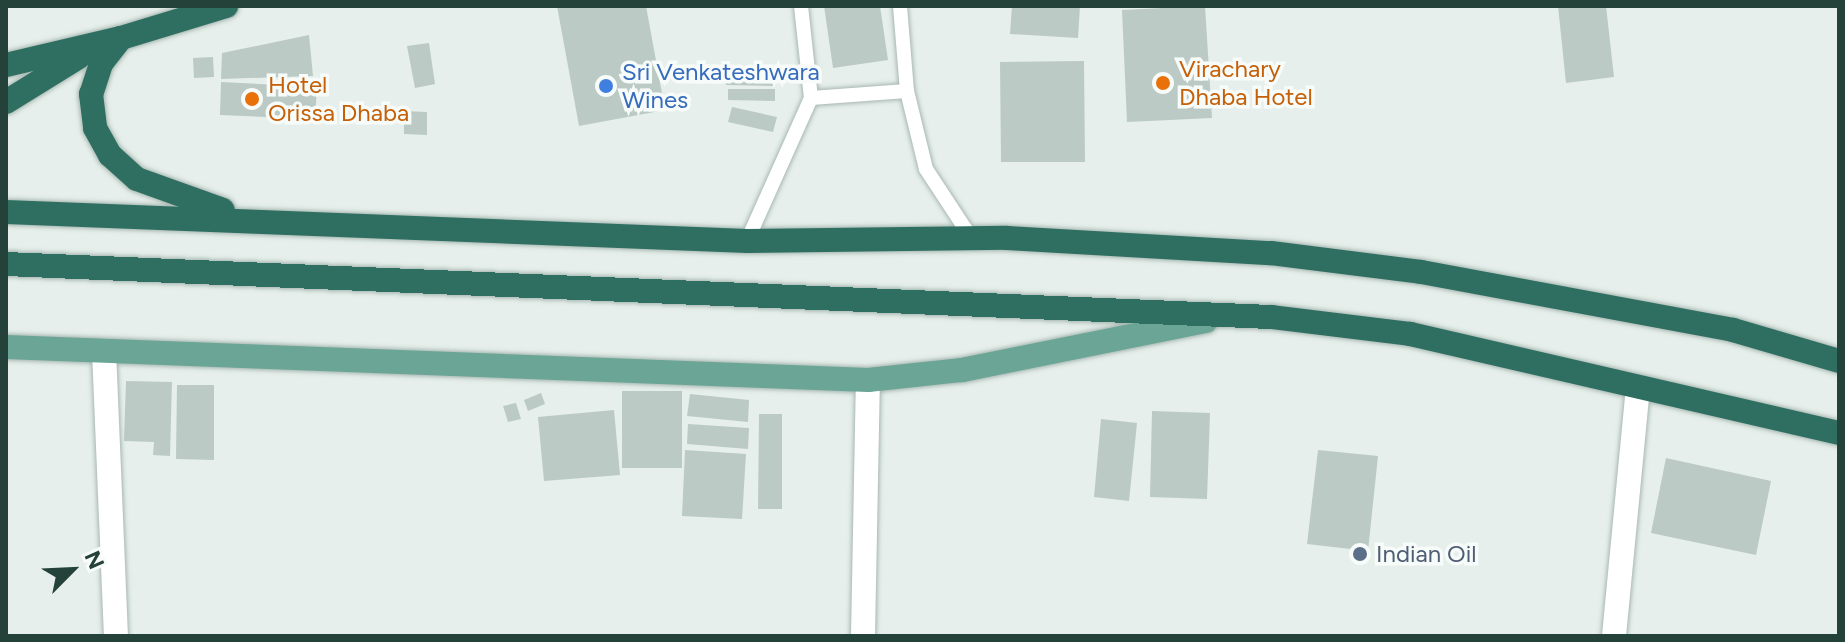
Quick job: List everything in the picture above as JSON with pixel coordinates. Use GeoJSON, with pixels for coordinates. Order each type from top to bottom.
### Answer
{"type":"FeatureCollection","features":[{"type":"Feature","properties":{"kind":"highway"},"geometry":{"type":"LineString","coordinates":[[10,64],[121,38],[226,6]]}},
{"type":"Feature","properties":{"kind":"highway"},"geometry":{"type":"LineString","coordinates":[[6,102],[64,63],[121,38]]}},
{"type":"Feature","properties":{"kind":"highway"},"geometry":{"type":"LineString","coordinates":[[121,38],[101,64],[91,94],[95,128],[110,155],[137,179],[173,196],[295,222]]}},
{"type":"Feature","properties":{"kind":"highway"},"geometry":{"type":"LineString","coordinates":[[6,212],[747,241],[972,239],[1119,242],[1421,272],[1733,330],[1839,361]]}},
{"type":"Feature","properties":{"kind":"highway"},"geometry":{"type":"LineString","coordinates":[[6,264],[1272,317],[1410,334],[1839,433]]}},
{"type":"Feature","properties":{"kind":"main road"},"geometry":{"type":"LineString","coordinates":[[6,347],[868,380],[962,370],[1186,322],[1272,317]]}},
{"type":"Feature","properties":{"kind":"street"},"geometry":{"type":"LineString","coordinates":[[104,351],[116,636]]}},
{"type":"Feature","properties":{"kind":"street"},"geometry":{"type":"LineString","coordinates":[[863,636],[868,380]]}},
{"type":"Feature","properties":{"kind":"street"},"geometry":{"type":"LineString","coordinates":[[1614,636],[1638,387]]}},
{"type":"Feature","properties":{"kind":"lane"},"geometry":{"type":"LineString","coordinates":[[747,241],[811,98],[801,6]]}},
{"type":"Feature","properties":{"kind":"lane"},"geometry":{"type":"LineString","coordinates":[[900,6],[907,91],[926,169],[972,239]]}},
{"type":"Feature","properties":{"kind":"lane"},"geometry":{"type":"LineString","coordinates":[[811,98],[907,91]]}},
{"type":"Feature","properties":{"kind":"building"},"geometry":{"type":"Polygon","coordinates":[[[557,6],[646,6],[665,110],[579,126],[557,6]]]}},
{"type":"Feature","properties":{"kind":"building"},"geometry":{"type":"Polygon","coordinates":[[[824,6],[880,6],[888,60],[833,68],[824,6]]]}},
{"type":"Feature","properties":{"kind":"building"},"geometry":{"type":"Polygon","coordinates":[[[1012,6],[1080,6],[1078,38],[1010,34],[1012,6]]]}},
{"type":"Feature","properties":{"kind":"building"},"geometry":{"type":"Polygon","coordinates":[[[1205,6],[1212,118],[1127,122],[1122,10],[1205,6]]]}},
{"type":"Feature","properties":{"kind":"building"},"geometry":{"type":"Polygon","coordinates":[[[1558,6],[1606,6],[1614,77],[1566,83],[1558,6]]]}},
{"type":"Feature","properties":{"kind":"building"},"geometry":{"type":"Polygon","coordinates":[[[309,35],[313,76],[221,79],[222,53],[309,35]]]}},
{"type":"Feature","properties":{"kind":"building"},"geometry":{"type":"Polygon","coordinates":[[[429,43],[435,84],[415,88],[407,46],[429,43]]]}},
{"type":"Feature","properties":{"kind":"building"},"geometry":{"type":"Polygon","coordinates":[[[213,57],[214,77],[194,78],[193,58],[213,57]]]}},
{"type":"Feature","properties":{"kind":"building"},"geometry":{"type":"Polygon","coordinates":[[[1084,61],[1085,162],[1001,162],[1000,62],[1084,61]]]}},
{"type":"Feature","properties":{"kind":"building"},"geometry":{"type":"Polygon","coordinates":[[[726,75],[773,75],[773,86],[726,85],[726,75]]]}},
{"type":"Feature","properties":{"kind":"building"},"geometry":{"type":"Polygon","coordinates":[[[221,82],[317,87],[315,119],[220,115],[221,82]]]}},
{"type":"Feature","properties":{"kind":"building"},"geometry":{"type":"Polygon","coordinates":[[[728,89],[775,89],[775,101],[728,100],[728,89]]]}},
{"type":"Feature","properties":{"kind":"building"},"geometry":{"type":"Polygon","coordinates":[[[732,107],[777,117],[773,132],[728,122],[732,107]]]}},
{"type":"Feature","properties":{"kind":"building"},"geometry":{"type":"Polygon","coordinates":[[[404,111],[427,112],[427,135],[404,134],[404,111]]]}},
{"type":"Feature","properties":{"kind":"building"},"geometry":{"type":"Polygon","coordinates":[[[126,381],[172,382],[170,456],[153,455],[154,442],[124,441],[126,381]]]}},
{"type":"Feature","properties":{"kind":"building"},"geometry":{"type":"Polygon","coordinates":[[[177,385],[214,385],[214,460],[176,459],[177,385]]]}},
{"type":"Feature","properties":{"kind":"building"},"geometry":{"type":"Polygon","coordinates":[[[622,391],[682,391],[682,468],[622,468],[622,391]]]}},
{"type":"Feature","properties":{"kind":"building"},"geometry":{"type":"Polygon","coordinates":[[[541,393],[545,404],[528,411],[524,400],[541,393]]]}},
{"type":"Feature","properties":{"kind":"building"},"geometry":{"type":"Polygon","coordinates":[[[690,394],[749,400],[748,422],[687,416],[690,394]]]}},
{"type":"Feature","properties":{"kind":"building"},"geometry":{"type":"Polygon","coordinates":[[[516,403],[521,419],[508,422],[503,406],[516,403]]]}},
{"type":"Feature","properties":{"kind":"building"},"geometry":{"type":"Polygon","coordinates":[[[614,410],[620,475],[544,481],[538,417],[614,410]]]}},
{"type":"Feature","properties":{"kind":"building"},"geometry":{"type":"Polygon","coordinates":[[[1152,411],[1210,413],[1207,499],[1150,497],[1152,411]]]}},
{"type":"Feature","properties":{"kind":"building"},"geometry":{"type":"Polygon","coordinates":[[[759,414],[782,414],[782,509],[758,509],[759,414]]]}},
{"type":"Feature","properties":{"kind":"building"},"geometry":{"type":"Polygon","coordinates":[[[1101,419],[1137,423],[1129,501],[1094,497],[1101,419]]]}},
{"type":"Feature","properties":{"kind":"building"},"geometry":{"type":"Polygon","coordinates":[[[688,424],[749,428],[748,449],[687,444],[688,424]]]}},
{"type":"Feature","properties":{"kind":"building"},"geometry":{"type":"Polygon","coordinates":[[[685,450],[746,454],[742,519],[682,516],[685,450]]]}},
{"type":"Feature","properties":{"kind":"building"},"geometry":{"type":"Polygon","coordinates":[[[1318,450],[1378,456],[1368,551],[1307,544],[1318,450]]]}},
{"type":"Feature","properties":{"kind":"building"},"geometry":{"type":"Polygon","coordinates":[[[1666,458],[1771,481],[1756,555],[1651,533],[1666,458]]]}},
{"type":"Feature","properties":{"kind":"place","name":"Virachary Dhaba Hotel"},"geometry":{"type":"Point","coordinates":[1163,83]}},
{"type":"Feature","properties":{"kind":"place","name":"Sri Venkateshwara Wines"},"geometry":{"type":"Point","coordinates":[606,86]}},
{"type":"Feature","properties":{"kind":"place","name":"Hotel Orissa Dhaba"},"geometry":{"type":"Point","coordinates":[252,99]}},
{"type":"Feature","properties":{"kind":"place","name":"Indian Oil"},"geometry":{"type":"Point","coordinates":[1360,554]}}]}
